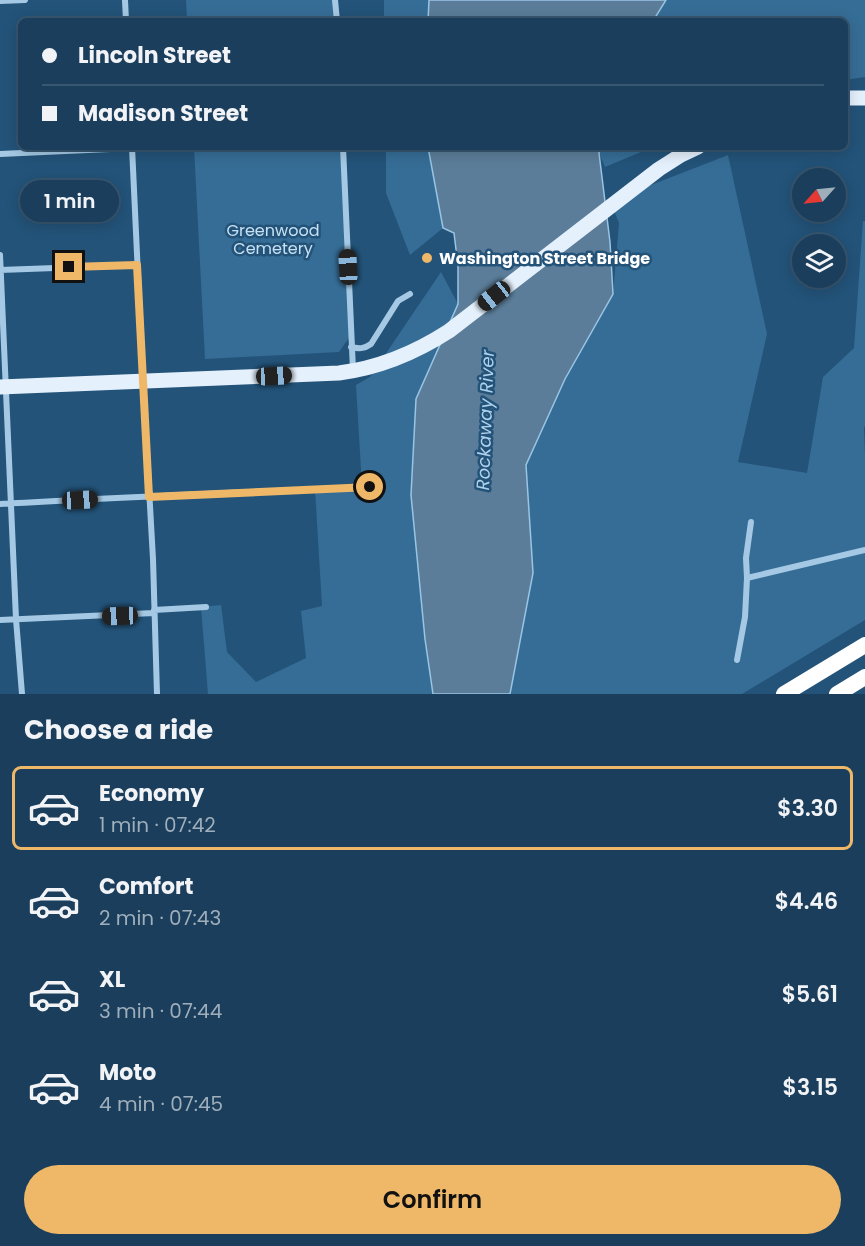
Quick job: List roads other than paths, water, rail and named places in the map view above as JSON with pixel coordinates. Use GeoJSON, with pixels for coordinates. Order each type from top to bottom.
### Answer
{"type":"FeatureCollection","features":[{"type":"Feature","properties":{"kind":"highway"},"geometry":{"type":"LineString","coordinates":[[784,694],[865,645]]}},
{"type":"Feature","properties":{"kind":"highway"},"geometry":{"type":"LineString","coordinates":[[837,694],[865,677]]}},
{"type":"Feature","properties":{"kind":"main road"},"geometry":{"type":"LineString","coordinates":[[848,98],[865,98]]}},
{"type":"Feature","properties":{"kind":"main road"},"geometry":{"type":"LineString","coordinates":[[3,387],[353,371],[375,366],[413,352],[449,331],[670,162],[692,150]]}},
{"type":"Feature","properties":{"kind":"street"},"geometry":{"type":"LineString","coordinates":[[0,1],[25,0]]}},
{"type":"Feature","properties":{"kind":"street"},"geometry":{"type":"LineString","coordinates":[[125,0],[126,18]]}},
{"type":"Feature","properties":{"kind":"street"},"geometry":{"type":"LineString","coordinates":[[335,0],[337,18]]}},
{"type":"Feature","properties":{"kind":"street"},"geometry":{"type":"LineString","coordinates":[[0,154],[75,150]]}},
{"type":"Feature","properties":{"kind":"street"},"geometry":{"type":"LineString","coordinates":[[132,150],[157,694]]}},
{"type":"Feature","properties":{"kind":"street"},"geometry":{"type":"LineString","coordinates":[[343,150],[353,371]]}},
{"type":"Feature","properties":{"kind":"street"},"geometry":{"type":"LineString","coordinates":[[0,255],[3,387],[22,694]]}},
{"type":"Feature","properties":{"kind":"street"},"geometry":{"type":"LineString","coordinates":[[0,270],[137,265]]}},
{"type":"Feature","properties":{"kind":"street"},"geometry":{"type":"LineString","coordinates":[[351,347],[366,348],[371,344],[398,301],[410,294]]}},
{"type":"Feature","properties":{"kind":"street"},"geometry":{"type":"LineString","coordinates":[[0,504],[370,487]]}},
{"type":"Feature","properties":{"kind":"street"},"geometry":{"type":"LineString","coordinates":[[737,660],[745,617],[746,558],[752,522]]}},
{"type":"Feature","properties":{"kind":"street"},"geometry":{"type":"LineString","coordinates":[[747,578],[865,550]]}},
{"type":"Feature","properties":{"kind":"street"},"geometry":{"type":"LineString","coordinates":[[0,620],[120,616],[206,607]]}},
{"type":"Feature","properties":{"kind":"water"},"geometry":{"type":"Polygon","coordinates":[[[429,0],[666,0],[655,18],[428,18],[429,0]]]}},
{"type":"Feature","properties":{"kind":"water","name":"Rockaway River"},"geometry":{"type":"Polygon","coordinates":[[[429,150],[600,150],[613,294],[565,379],[526,465],[533,573],[510,694],[433,694],[425,639],[411,495],[416,399],[458,304],[458,266],[454,233],[443,228],[429,150]]]}},
{"type":"Feature","properties":{"kind":"place","name":"Washington Street Bridge"},"geometry":{"type":"Point","coordinates":[427,258]}},
{"type":"Feature","properties":{"kind":"park label","name":"Greenwood Cemetery"},"geometry":{"type":"Point","coordinates":[273,239]}}]}
